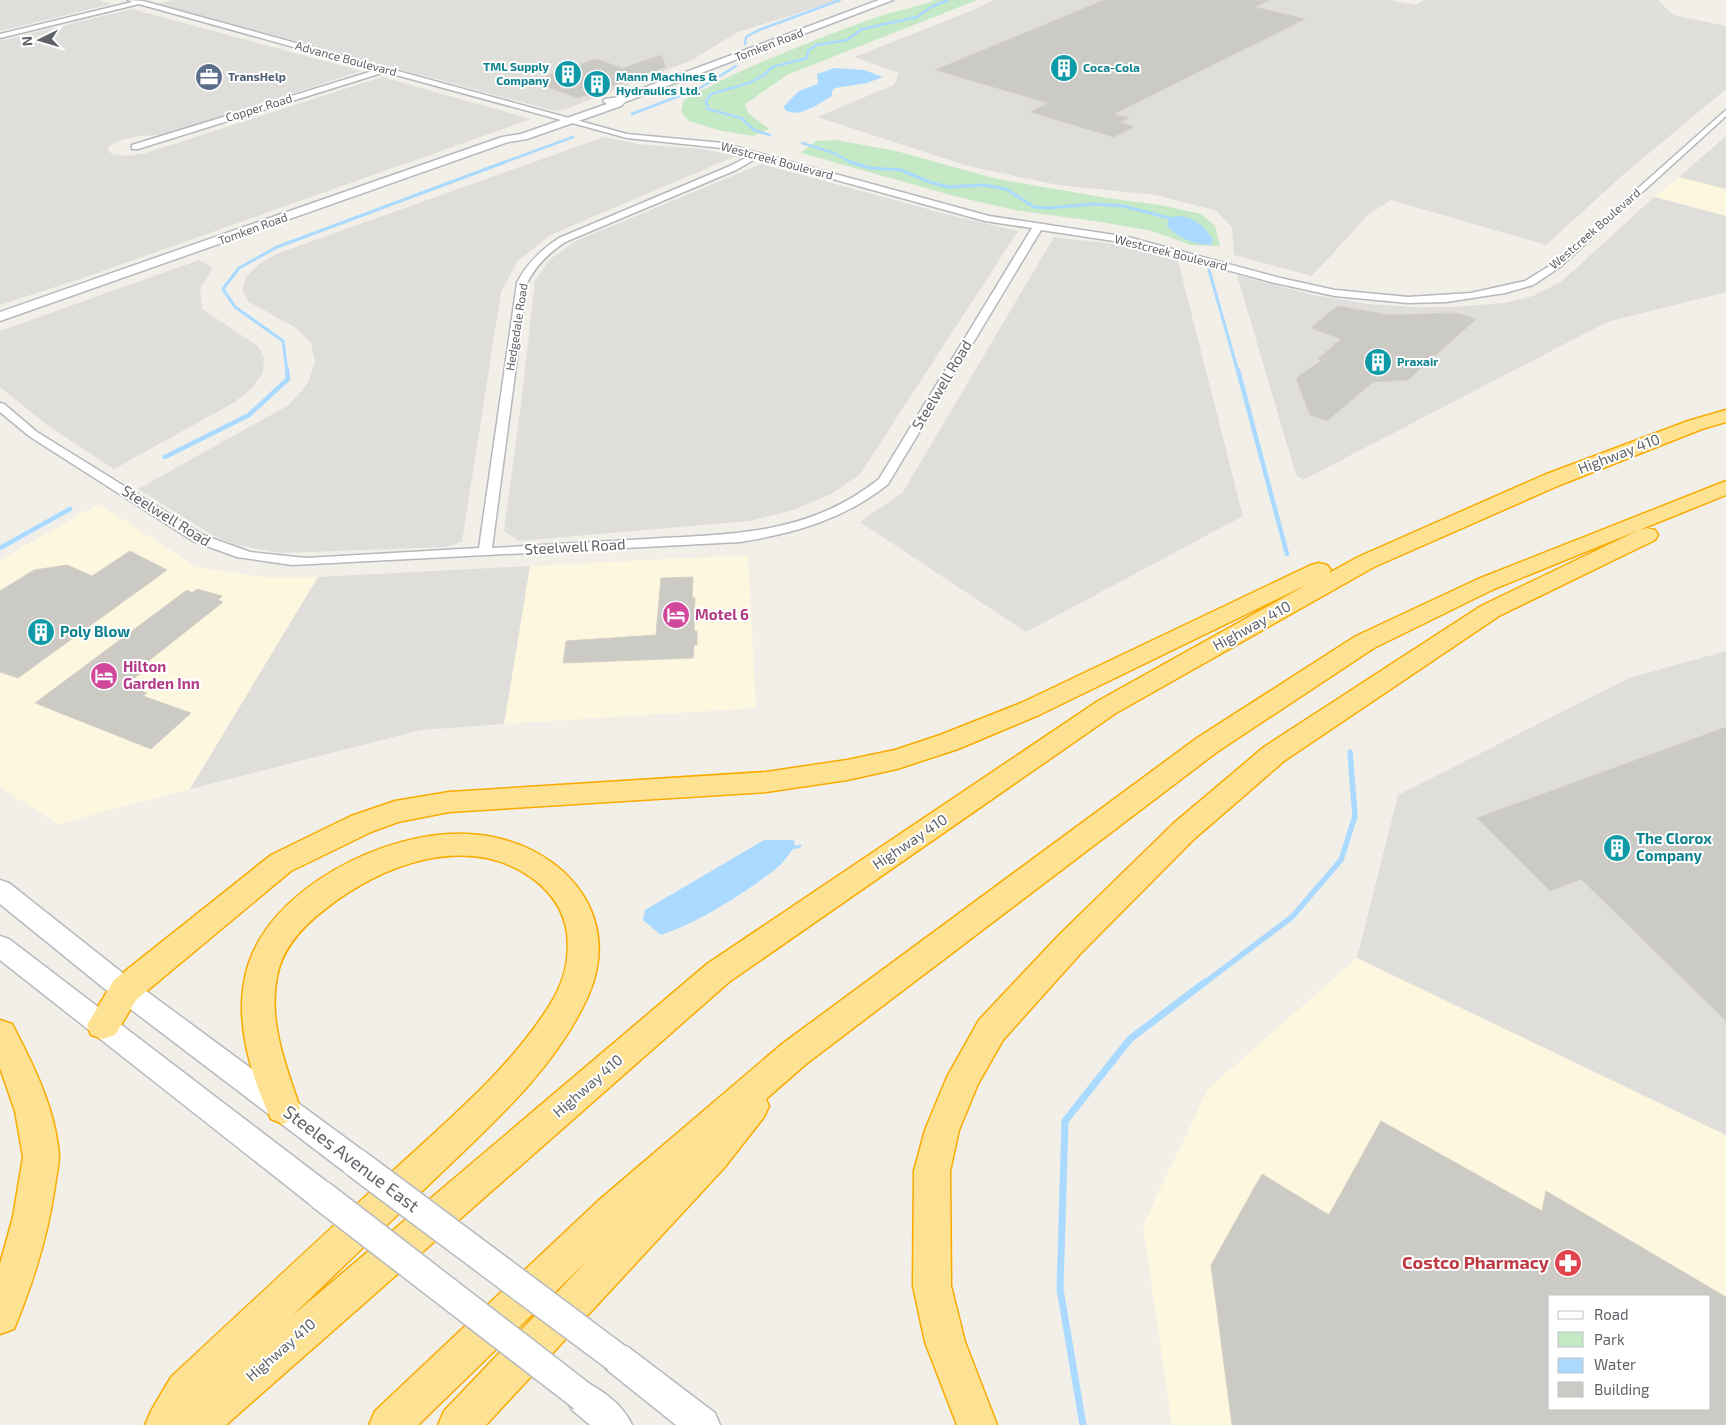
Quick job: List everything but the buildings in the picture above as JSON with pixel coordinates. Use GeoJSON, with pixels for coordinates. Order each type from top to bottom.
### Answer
{"type":"FeatureCollection","features":[{"type":"Feature","properties":{"kind":"highway","name":"Highway 410"},"geometry":{"type":"LineString","coordinates":[[195,1425],[718,974],[1107,707],[1366,562],[1552,480],[1695,425],[1726,416]]}},
{"type":"Feature","properties":{"kind":"highway"},"geometry":{"type":"LineString","coordinates":[[389,1425],[611,1213],[794,1054],[1208,745],[1365,642],[1486,584],[1716,490]]}},
{"type":"Feature","properties":{"kind":"highway"},"geometry":{"type":"LineString","coordinates":[[977,1425],[945,1342],[932,1286],[930,1230],[932,1172],[942,1130],[964,1078],[991,1030],[1070,944],[1184,831],[1274,754],[1490,611],[1689,515],[1716,490]]}},
{"type":"Feature","properties":{"kind":"highway"},"geometry":{"type":"LineString","coordinates":[[103,1025],[125,990],[282,864],[328,838],[361,824],[396,812],[449,802],[766,782],[838,772],[897,758],[949,742],[1030,709],[1321,569],[1366,562]]}},
{"type":"Feature","properties":{"kind":"highway"},"geometry":{"type":"LineString","coordinates":[[165,1425],[185,1391],[472,1120],[515,1075],[556,1023],[572,994],[580,972],[583,948],[582,927],[569,897],[555,880],[538,866],[518,856],[487,847],[452,845],[386,858],[336,884],[315,900],[279,935],[268,952],[260,975],[257,1002],[258,1024],[283,1108]]}},
{"type":"Feature","properties":{"kind":"highway"},"geometry":{"type":"LineString","coordinates":[[0,1034],[23,1085],[34,1119],[41,1157],[35,1200],[24,1247],[0,1315]]}},
{"type":"Feature","properties":{"kind":"highway"},"geometry":{"type":"LineString","coordinates":[[458,1425],[712,1156],[794,1054]]}},
{"type":"Feature","properties":{"kind":"main road","name":"Tomken Road"},"geometry":{"type":"LineString","coordinates":[[0,318],[506,139],[522,137],[568,118],[617,104],[621,100],[888,0]]}},
{"type":"Feature","properties":{"kind":"main road","name":"Steeles Avenue East"},"geometry":{"type":"LineString","coordinates":[[0,890],[125,990],[617,1358],[703,1425]]}},
{"type":"Feature","properties":{"kind":"main road"},"geometry":{"type":"LineString","coordinates":[[0,946],[583,1397],[615,1425]]}},
{"type":"Feature","properties":{"kind":"street"},"geometry":{"type":"LineString","coordinates":[[0,36],[135,1],[147,0]]}},
{"type":"Feature","properties":{"kind":"street","name":"Advance Boulevard"},"geometry":{"type":"LineString","coordinates":[[135,1],[383,70],[568,118]]}},
{"type":"Feature","properties":{"kind":"street","name":"Copper Road"},"geometry":{"type":"LineString","coordinates":[[135,147],[383,70]]}},
{"type":"Feature","properties":{"kind":"street","name":"Westcreek Boulevard"},"geometry":{"type":"LineString","coordinates":[[568,118],[627,136],[705,143],[757,155],[988,219],[1128,240],[1279,281],[1335,293],[1408,300],[1471,296],[1505,290],[1529,283],[1557,266],[1726,112]]}},
{"type":"Feature","properties":{"kind":"street","name":"Hedgedale Road"},"geometry":{"type":"LineString","coordinates":[[485,552],[522,284],[527,272],[545,251],[562,240],[733,168],[757,155]]}},
{"type":"Feature","properties":{"kind":"street","name":"Steelwell Road"},"geometry":{"type":"LineString","coordinates":[[0,406],[33,434],[198,538],[220,548],[240,554],[276,561],[306,562],[740,538],[770,534],[804,526],[867,496],[884,481],[1038,226]]}},
{"type":"Feature","properties":{"kind":"shaded area"},"geometry":{"type":"Polygon","coordinates":[[[0,0],[98,0],[111,4],[0,31],[0,0]]]}},
{"type":"Feature","properties":{"kind":"shaded area"},"geometry":{"type":"Polygon","coordinates":[[[172,0],[839,0],[738,32],[692,60],[566,109],[555,111],[157,4],[172,0]]]}},
{"type":"Feature","properties":{"kind":"shaded area"},"geometry":{"type":"Polygon","coordinates":[[[994,0],[1390,0],[1415,5],[1424,0],[1658,0],[1673,15],[1726,26],[1726,89],[1624,174],[1546,245],[1391,200],[1368,215],[1312,276],[1234,255],[1232,228],[1217,211],[1156,195],[1058,185],[968,166],[817,117],[894,85],[899,73],[854,57],[976,9],[994,0]]]}},
{"type":"Feature","properties":{"kind":"shaded area"},"geometry":{"type":"Polygon","coordinates":[[[132,9],[361,71],[165,135],[138,136],[121,140],[107,149],[112,154],[127,156],[146,153],[382,77],[531,119],[80,279],[0,305],[0,41],[132,9]]]}},
{"type":"Feature","properties":{"kind":"shaded area"},"geometry":{"type":"Polygon","coordinates":[[[1726,136],[1726,189],[1679,177],[1726,136]]]}},
{"type":"Feature","properties":{"kind":"shaded area"},"geometry":{"type":"Polygon","coordinates":[[[604,137],[637,144],[702,149],[736,156],[550,235],[517,262],[501,292],[462,542],[445,547],[280,553],[237,545],[214,536],[138,489],[289,405],[308,383],[315,362],[311,343],[296,328],[249,302],[242,290],[246,277],[259,264],[279,253],[604,137]]]}},
{"type":"Feature","properties":{"kind":"shaded area"},"geometry":{"type":"Polygon","coordinates":[[[761,164],[957,217],[1018,231],[860,474],[831,494],[793,510],[749,521],[518,541],[504,531],[535,281],[549,260],[576,241],[761,164]]]}},
{"type":"Feature","properties":{"kind":"shaded area"},"geometry":{"type":"Polygon","coordinates":[[[1679,177],[1726,189],[1726,216],[1654,197],[1679,177]]]}},
{"type":"Feature","properties":{"kind":"shaded area"},"geometry":{"type":"Polygon","coordinates":[[[1654,197],[1726,216],[1726,292],[1607,322],[1303,480],[1296,475],[1237,275],[1313,295],[1369,304],[1453,307],[1504,303],[1533,296],[1561,282],[1654,197]]]}},
{"type":"Feature","properties":{"kind":"shaded area"},"geometry":{"type":"Polygon","coordinates":[[[1054,237],[1121,245],[1178,261],[1243,516],[1026,632],[860,522],[903,492],[1054,237]]]}},
{"type":"Feature","properties":{"kind":"shaded area"},"geometry":{"type":"Polygon","coordinates":[[[199,260],[213,268],[200,289],[202,309],[258,346],[264,358],[263,372],[253,387],[235,402],[114,469],[47,425],[0,387],[0,331],[199,260]]]}},
{"type":"Feature","properties":{"kind":"shaded area"},"geometry":{"type":"Polygon","coordinates":[[[99,504],[196,567],[263,577],[318,577],[190,789],[58,824],[0,787],[0,560],[99,504]]]}},
{"type":"Feature","properties":{"kind":"shaded area"},"geometry":{"type":"Polygon","coordinates":[[[748,555],[756,708],[504,724],[530,566],[748,555]]]}},
{"type":"Feature","properties":{"kind":"shaded area"},"geometry":{"type":"Polygon","coordinates":[[[530,566],[504,724],[421,730],[190,789],[318,577],[530,566]]]}},
{"type":"Feature","properties":{"kind":"shaded area"},"geometry":{"type":"Polygon","coordinates":[[[1726,651],[1726,1135],[1357,958],[1398,795],[1629,678],[1726,651]]]}},
{"type":"Feature","properties":{"kind":"shaded area"},"geometry":{"type":"Polygon","coordinates":[[[1357,958],[1726,1135],[1726,1425],[1172,1425],[1143,1225],[1208,1089],[1357,958]]]}},
{"type":"Feature","properties":{"kind":"green space"},"geometry":{"type":"Polygon","coordinates":[[[935,0],[977,0],[787,75],[745,104],[748,113],[769,129],[753,136],[718,130],[689,121],[681,112],[684,100],[756,65],[805,44],[880,16],[935,0]]]}},
{"type":"Feature","properties":{"kind":"green space"},"geometry":{"type":"Polygon","coordinates":[[[836,140],[896,151],[997,179],[1160,205],[1201,214],[1215,226],[1220,246],[1191,245],[1152,231],[1015,210],[958,197],[801,153],[816,141],[836,140]]]}},
{"type":"Feature","properties":{"kind":"water"},"geometry":{"type":"Polygon","coordinates":[[[835,68],[864,70],[883,77],[867,83],[835,88],[832,91],[832,96],[803,111],[797,113],[785,110],[784,106],[799,91],[818,84],[817,74],[835,68]]]}},
{"type":"Feature","properties":{"kind":"water"},"geometry":{"type":"Polygon","coordinates":[[[1176,216],[1188,218],[1202,226],[1213,239],[1211,245],[1187,240],[1172,231],[1167,226],[1169,219],[1176,216]]]}},
{"type":"Feature","properties":{"kind":"water"},"geometry":{"type":"Polygon","coordinates":[[[764,840],[794,840],[795,846],[802,844],[800,848],[793,849],[778,867],[752,886],[722,906],[691,923],[661,935],[643,920],[645,910],[764,840]]]}},
{"type":"Feature","properties":{"kind":"waterway"},"geometry":{"type":"LineString","coordinates":[[745,44],[746,37],[759,30],[840,0]]}},
{"type":"Feature","properties":{"kind":"waterway"},"geometry":{"type":"LineString","coordinates":[[770,135],[754,130],[741,118],[708,109],[706,101],[711,94],[749,83],[764,75],[772,67],[807,58],[808,51],[816,45],[847,40],[862,29],[917,17],[931,7],[948,0]]}},
{"type":"Feature","properties":{"kind":"waterway"},"geometry":{"type":"LineString","coordinates":[[632,114],[700,88],[736,66]]}},
{"type":"Feature","properties":{"kind":"waterway"},"geometry":{"type":"LineString","coordinates":[[502,163],[573,137]]}},
{"type":"Feature","properties":{"kind":"waterway"},"geometry":{"type":"LineString","coordinates":[[802,143],[834,153],[850,162]]}},
{"type":"Feature","properties":{"kind":"waterway"},"geometry":{"type":"LineString","coordinates":[[287,372],[283,341],[235,307],[223,289],[239,268],[277,247],[505,162]]}},
{"type":"Feature","properties":{"kind":"waterway"},"geometry":{"type":"LineString","coordinates":[[850,162],[870,168],[901,170],[932,183],[949,187],[984,185],[1006,189],[1034,207],[1049,208],[1093,204],[1123,206],[1177,220]]}},
{"type":"Feature","properties":{"kind":"waterway"},"geometry":{"type":"LineString","coordinates":[[1209,270],[1238,372]]}},
{"type":"Feature","properties":{"kind":"waterway"},"geometry":{"type":"LineString","coordinates":[[165,457],[249,415],[288,379],[287,370]]}},
{"type":"Feature","properties":{"kind":"waterway"},"geometry":{"type":"LineString","coordinates":[[1238,370],[1287,554]]}},
{"type":"Feature","properties":{"kind":"waterway"},"geometry":{"type":"LineString","coordinates":[[0,548],[70,509]]}},
{"type":"Feature","properties":{"kind":"waterway"},"geometry":{"type":"LineString","coordinates":[[1203,984],[1292,917],[1341,860],[1355,816],[1350,752]]}},
{"type":"Feature","properties":{"kind":"waterway"},"geometry":{"type":"LineString","coordinates":[[1083,1425],[1060,1289],[1065,1121],[1130,1039],[1205,982]]}},
{"type":"Feature","properties":{"kind":"place","name":"Coca-Cola"},"geometry":{"type":"Point","coordinates":[1064,68]}},
{"type":"Feature","properties":{"kind":"place","name":"TML Supply Company"},"geometry":{"type":"Point","coordinates":[568,74]}},
{"type":"Feature","properties":{"kind":"place","name":"TransHelp"},"geometry":{"type":"Point","coordinates":[209,77]}},
{"type":"Feature","properties":{"kind":"place","name":"Mann Machines & Hydraulics Ltd."},"geometry":{"type":"Point","coordinates":[597,84]}},
{"type":"Feature","properties":{"kind":"place","name":"Praxair"},"geometry":{"type":"Point","coordinates":[1378,362]}},
{"type":"Feature","properties":{"kind":"place","name":"Motel 6"},"geometry":{"type":"Point","coordinates":[676,615]}},
{"type":"Feature","properties":{"kind":"place","name":"Poly Blow"},"geometry":{"type":"Point","coordinates":[41,632]}},
{"type":"Feature","properties":{"kind":"place","name":"Hilton Garden Inn"},"geometry":{"type":"Point","coordinates":[104,676]}},
{"type":"Feature","properties":{"kind":"place","name":"The Clorox Company"},"geometry":{"type":"Point","coordinates":[1617,848]}},
{"type":"Feature","properties":{"kind":"place","name":"Costco Pharmacy"},"geometry":{"type":"Point","coordinates":[1568,1263]}}]}
